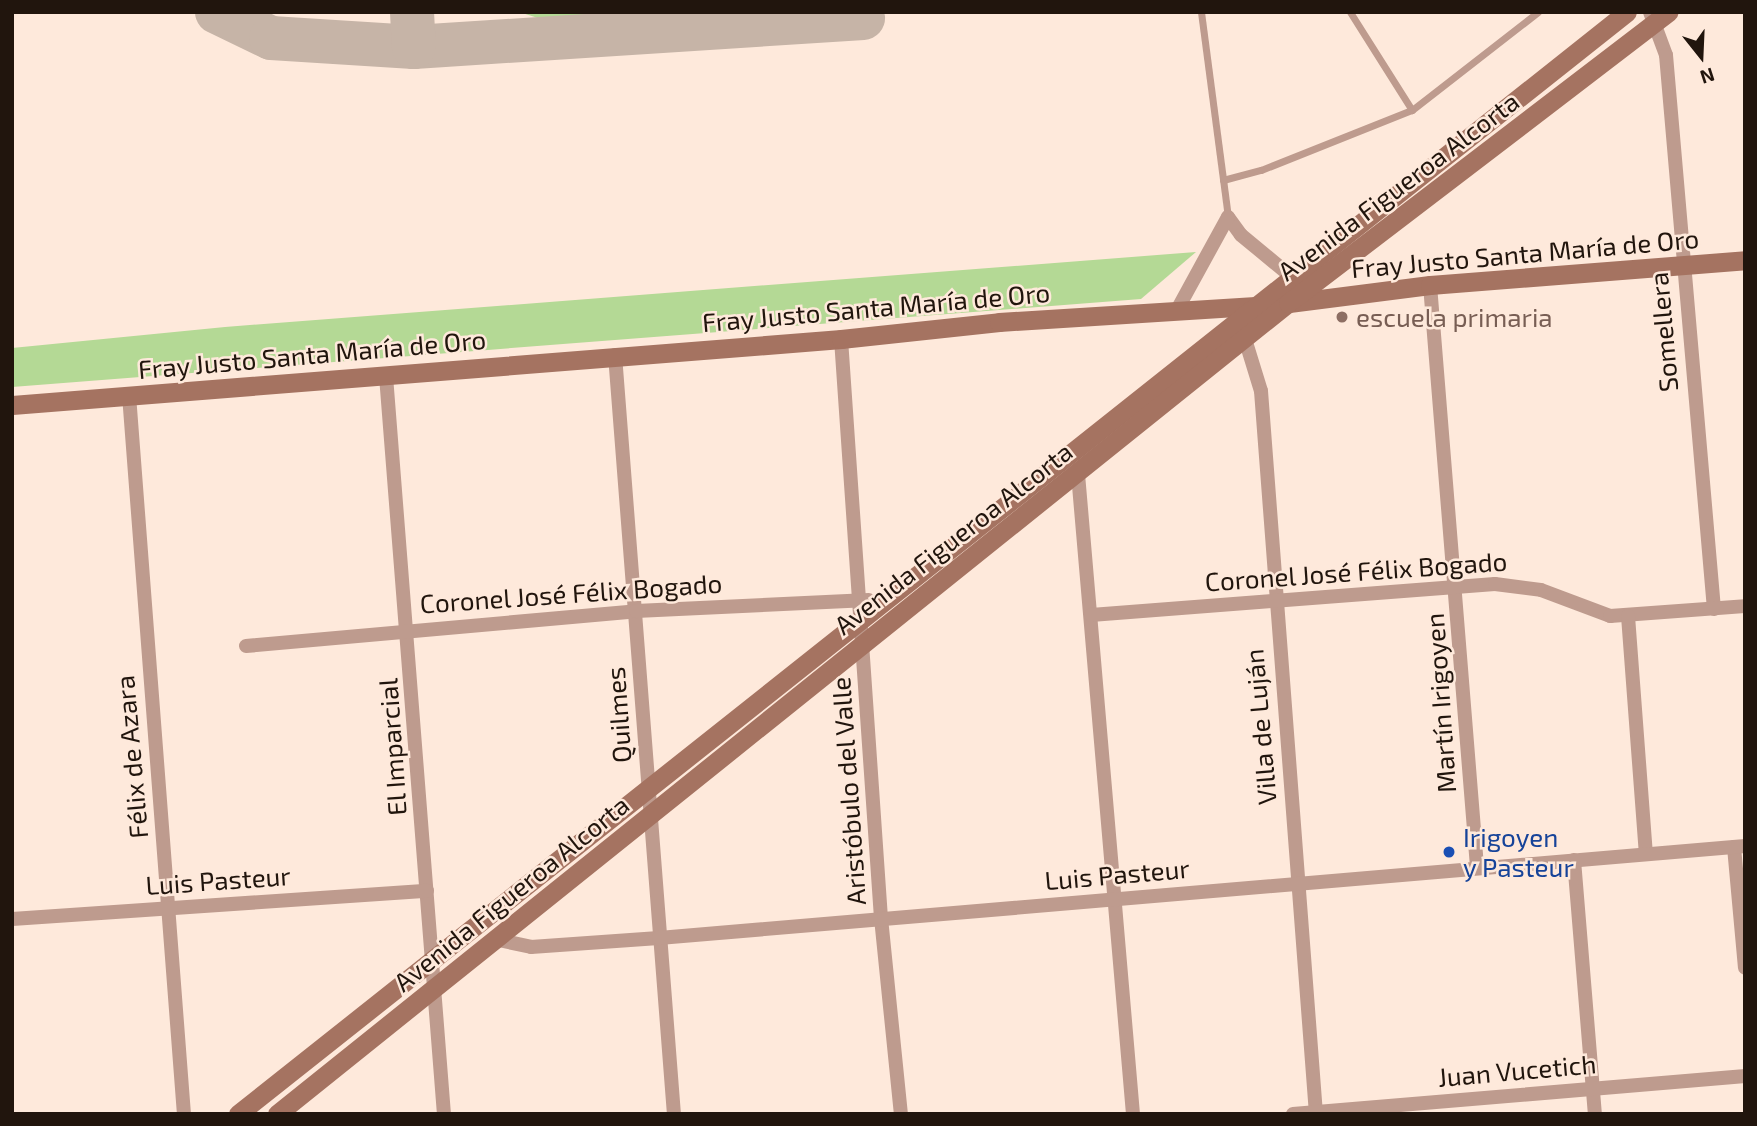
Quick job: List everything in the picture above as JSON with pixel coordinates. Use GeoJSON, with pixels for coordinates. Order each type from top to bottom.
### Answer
{"type":"FeatureCollection","features":[{"type":"Feature","properties":{"kind":"main road","name":"Avenida Figueroa Alcorta"},"geometry":{"type":"LineString","coordinates":[[238,1114],[648,786],[867,606],[1627,12]]}},
{"type":"Feature","properties":{"kind":"main road","name":"Avenida Figueroa Alcorta"},"geometry":{"type":"LineString","coordinates":[[277,1114],[863,641],[1078,474],[1288,303],[1659,15]]}},
{"type":"Feature","properties":{"kind":"main road","name":"Fray Justo Santa María de Oro"},"geometry":{"type":"LineString","coordinates":[[12,405],[841,339],[999,322],[1254,306],[1430,285],[1745,260]]}},
{"type":"Feature","properties":{"kind":"street","name":"Somellera"},"geometry":{"type":"LineString","coordinates":[[1659,15],[1666,55],[1682,265],[1714,609]]}},
{"type":"Feature","properties":{"kind":"street"},"geometry":{"type":"LineString","coordinates":[[1177,310],[1227,217],[1241,235],[1306,289]]}},
{"type":"Feature","properties":{"kind":"street","name":"Martín Irigoyen"},"geometry":{"type":"LineString","coordinates":[[1430,285],[1477,867]]}},
{"type":"Feature","properties":{"kind":"street","name":"Aristóbulo del Valle"},"geometry":{"type":"LineString","coordinates":[[841,339],[867,606],[863,641],[881,918],[901,1114]]}},
{"type":"Feature","properties":{"kind":"street","name":"Villa de Luján"},"geometry":{"type":"LineString","coordinates":[[1245,340],[1261,391],[1274,599],[1316,1113]]}},
{"type":"Feature","properties":{"kind":"street","name":"Quilmes"},"geometry":{"type":"LineString","coordinates":[[615,355],[674,1114]]}},
{"type":"Feature","properties":{"kind":"street","name":"El Imparcial"},"geometry":{"type":"LineString","coordinates":[[386,376],[444,1114]]}},
{"type":"Feature","properties":{"kind":"street","name":"Félix de Azara"},"geometry":{"type":"LineString","coordinates":[[130,396],[184,1114]]}},
{"type":"Feature","properties":{"kind":"street"},"geometry":{"type":"LineString","coordinates":[[1078,474],[1112,898],[1133,1114]]}},
{"type":"Feature","properties":{"kind":"street","name":"Coronel José Félix Bogado"},"geometry":{"type":"LineString","coordinates":[[1091,615],[1455,586],[1525,586],[1610,616],[1745,606]]}},
{"type":"Feature","properties":{"kind":"street"},"geometry":{"type":"LineString","coordinates":[[867,606],[895,617]]}},
{"type":"Feature","properties":{"kind":"street","name":"Coronel José Félix Bogado"},"geometry":{"type":"LineString","coordinates":[[246,646],[636,611],[867,606]]}},
{"type":"Feature","properties":{"kind":"street"},"geometry":{"type":"LineString","coordinates":[[1628,616],[1646,853]]}},
{"type":"Feature","properties":{"kind":"street"},"geometry":{"type":"LineString","coordinates":[[1740,846],[1745,968]]}},
{"type":"Feature","properties":{"kind":"street","name":"Luis Pasteur"},"geometry":{"type":"LineString","coordinates":[[494,939],[531,947],[659,938],[1740,846]]}},
{"type":"Feature","properties":{"kind":"street"},"geometry":{"type":"LineString","coordinates":[[1574,860],[1595,1114]]}},
{"type":"Feature","properties":{"kind":"street","name":"Luis Pasteur"},"geometry":{"type":"LineString","coordinates":[[12,919],[427,891]]}},
{"type":"Feature","properties":{"kind":"street","name":"Juan Vucetich"},"geometry":{"type":"LineString","coordinates":[[1293,1114],[1745,1076]]}},
{"type":"Feature","properties":{"kind":"lane"},"geometry":{"type":"LineString","coordinates":[[1201,12],[1227,217]]}},
{"type":"Feature","properties":{"kind":"lane"},"geometry":{"type":"LineString","coordinates":[[1350,12],[1412,110]]}},
{"type":"Feature","properties":{"kind":"lane"},"geometry":{"type":"LineString","coordinates":[[1223,180],[1412,110],[1538,12]]}},
{"type":"Feature","properties":{"kind":"green space"},"geometry":{"type":"Polygon","coordinates":[[[519,12],[687,12],[557,24],[519,12]]]}},
{"type":"Feature","properties":{"kind":"green space"},"geometry":{"type":"Polygon","coordinates":[[[1196,252],[1141,299],[12,387],[12,348],[225,327],[1196,252]]]}},
{"type":"Feature","properties":{"kind":"taxiway"},"geometry":{"type":"LineString","coordinates":[[217,12],[271,38],[414,47],[863,18]]}},
{"type":"Feature","properties":{"kind":"taxiway"},"geometry":{"type":"LineString","coordinates":[[412,12],[414,47]]}},
{"type":"Feature","properties":{"kind":"place","name":"escuela primaria"},"geometry":{"type":"Point","coordinates":[1342,317]}},
{"type":"Feature","properties":{"kind":"place","name":"Irigoyen y Pasteur"},"geometry":{"type":"Point","coordinates":[1449,852]}}]}
